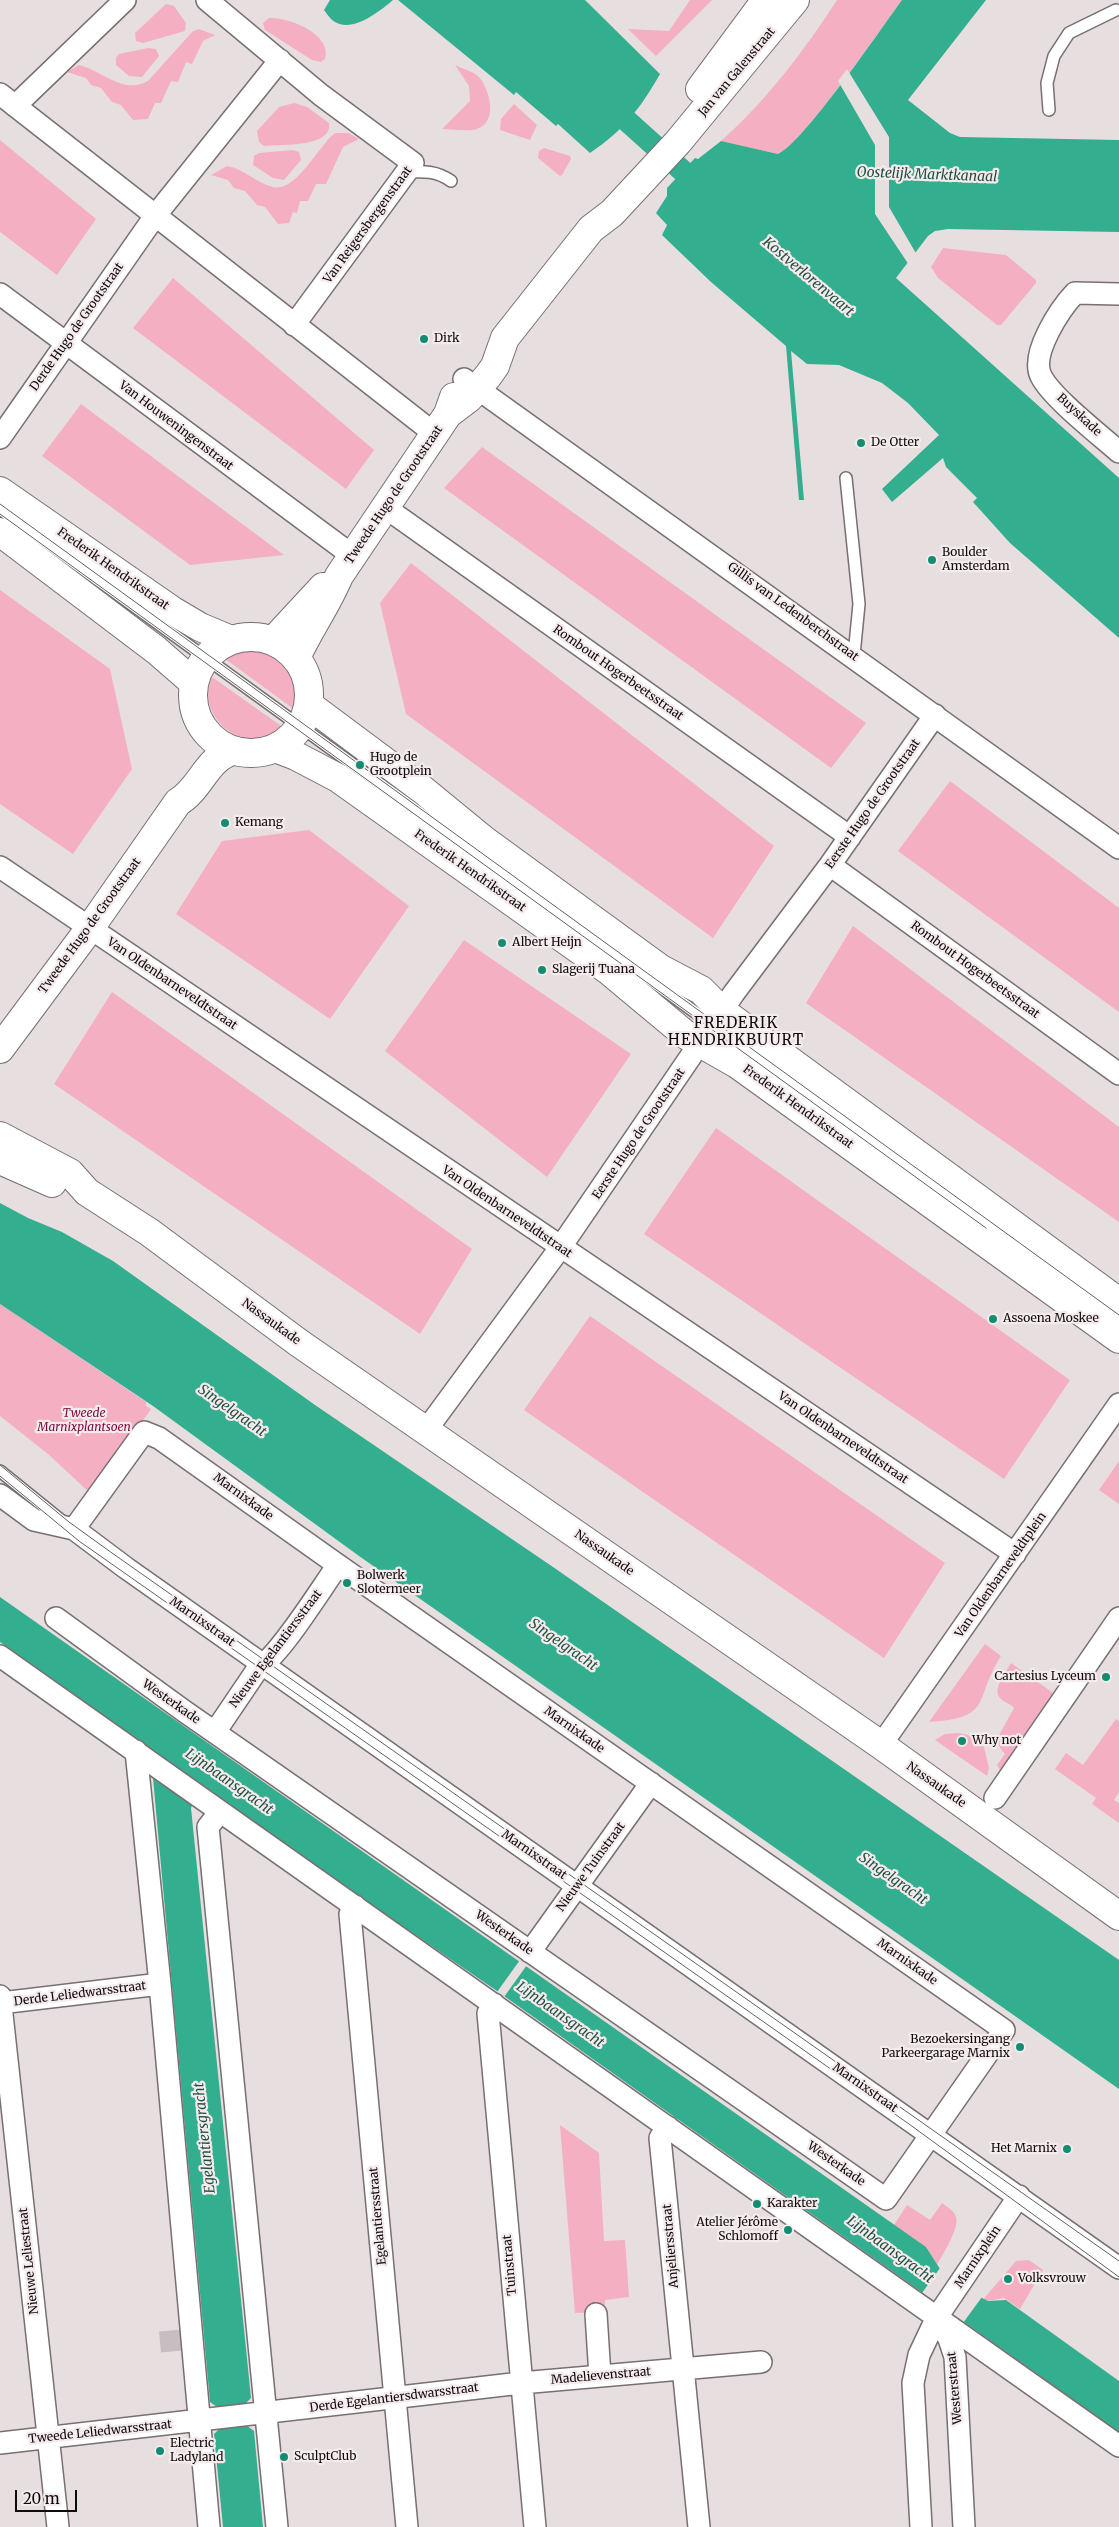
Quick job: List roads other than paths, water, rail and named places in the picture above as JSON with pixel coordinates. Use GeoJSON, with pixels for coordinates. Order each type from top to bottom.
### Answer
{"type":"FeatureCollection","features":[{"type":"Feature","properties":{"kind":"main road","name":"Jan van Galenstraat"},"geometry":{"type":"LineString","coordinates":[[671,136],[704,84],[766,0]]}},
{"type":"Feature","properties":{"kind":"main road","name":"Jan van Galenstraat"},"geometry":{"type":"LineString","coordinates":[[671,136],[753,53],[795,0]]}},
{"type":"Feature","properties":{"kind":"main road","name":"Tweede Hugo de Grootstraat"},"geometry":{"type":"LineString","coordinates":[[296,658],[305,638],[329,600],[346,566],[442,424],[463,404],[492,345],[505,338],[590,229],[600,205],[644,166],[671,136]]}},
{"type":"Feature","properties":{"kind":"main road","name":"Frederik Hendrikstraat"},"geometry":{"type":"LineString","coordinates":[[0,491],[174,611],[200,627],[231,640]]}},
{"type":"Feature","properties":{"kind":"main road"},"geometry":{"type":"LineString","coordinates":[[0,532],[173,663],[194,683]]}},
{"type":"Feature","properties":{"kind":"main road","name":"Tweede Hugo de Grootstraat"},"geometry":{"type":"LineString","coordinates":[[272,641],[286,628],[317,591],[346,566]]}},
{"type":"Feature","properties":{"kind":"main road"},"geometry":{"type":"LineString","coordinates":[[254,637],[272,641],[296,658],[306,675],[305,716],[286,742],[275,748],[247,753],[233,750],[217,742],[204,730],[194,709],[194,683],[196,675],[206,658],[215,649],[231,640],[254,637]]}},
{"type":"Feature","properties":{"kind":"main road","name":"Frederik Hendrikstraat"},"geometry":{"type":"LineString","coordinates":[[305,716],[423,790],[484,840],[661,969],[701,990],[712,1027],[737,1064],[1119,1339]]}},
{"type":"Feature","properties":{"kind":"main road","name":"Tweede Hugo de Grootstraat"},"geometry":{"type":"LineString","coordinates":[[178,802],[180,784],[200,748],[204,730]]}},
{"type":"Feature","properties":{"kind":"main road","name":"Frederik Hendrikstraat"},"geometry":{"type":"LineString","coordinates":[[275,748],[296,756],[338,778],[608,970],[686,1035],[712,1027]]}},
{"type":"Feature","properties":{"kind":"main road","name":"Tweede Hugo de Grootstraat"},"geometry":{"type":"LineString","coordinates":[[0,1049],[90,928],[178,802],[190,795],[209,766],[225,753],[233,750]]}},
{"type":"Feature","properties":{"kind":"main road","name":"Frederik Hendrikstraat"},"geometry":{"type":"LineString","coordinates":[[712,1027],[1119,1302]]}},
{"type":"Feature","properties":{"kind":"main road","name":"Nassaukade"},"geometry":{"type":"LineString","coordinates":[[0,1136],[70,1173],[87,1192],[149,1232],[299,1343],[426,1429],[1116,1908]]}},
{"type":"Feature","properties":{"kind":"main road","name":"Nassaukade"},"geometry":{"type":"LineString","coordinates":[[0,1160],[64,1188],[87,1192]]}},
{"type":"Feature","properties":{"kind":"street"},"geometry":{"type":"LineString","coordinates":[[125,0],[8,100],[294,326],[442,424]]}},
{"type":"Feature","properties":{"kind":"street","name":"Van Reigersbergenstraat"},"geometry":{"type":"LineString","coordinates":[[207,0],[321,95],[413,163],[294,326]]}},
{"type":"Feature","properties":{"kind":"street"},"geometry":{"type":"LineString","coordinates":[[154,216],[280,60]]}},
{"type":"Feature","properties":{"kind":"street","name":"Derde Hugo de Grootstraat"},"geometry":{"type":"LineString","coordinates":[[0,438],[154,216]]}},
{"type":"Feature","properties":{"kind":"street","name":"Buyskade"},"geometry":{"type":"LineString","coordinates":[[1119,294],[1074,293],[1061,307],[1046,337],[1040,356],[1041,375],[1056,394],[1119,452]]}},
{"type":"Feature","properties":{"kind":"street","name":"Van Houweningenstraat"},"geometry":{"type":"LineString","coordinates":[[0,294],[346,566]]}},
{"type":"Feature","properties":{"kind":"street","name":"Gillis van Ledenberchstraat"},"geometry":{"type":"LineString","coordinates":[[472,383],[1119,848]]}},
{"type":"Feature","properties":{"kind":"street","name":"Rombout Hogerbeetsstraat"},"geometry":{"type":"LineString","coordinates":[[386,508],[850,837]]}},
{"type":"Feature","properties":{"kind":"street","name":"Eerste Hugo de Grootstraat"},"geometry":{"type":"LineString","coordinates":[[426,1429],[560,1248],[712,1027],[830,865],[935,715]]}},
{"type":"Feature","properties":{"kind":"street","name":"Rombout Hogerbeetsstraat"},"geometry":{"type":"LineString","coordinates":[[830,865],[1119,1074]]}},
{"type":"Feature","properties":{"kind":"street","name":"Van Oldenbarneveldtstraat"},"geometry":{"type":"LineString","coordinates":[[0,867],[560,1248],[1016,1554]]}},
{"type":"Feature","properties":{"kind":"street","name":"Van Oldenbarneveldtplein"},"geometry":{"type":"LineString","coordinates":[[881,1745],[1119,1404]]}},
{"type":"Feature","properties":{"kind":"street","name":"Marnixkade"},"geometry":{"type":"LineString","coordinates":[[74,1529],[144,1432],[159,1438],[1004,2030],[932,2133]]}},
{"type":"Feature","properties":{"kind":"street","name":"Marnixstraat"},"geometry":{"type":"LineString","coordinates":[[0,1495],[34,1520],[74,1529],[264,1665],[1019,2196]]}},
{"type":"Feature","properties":{"kind":"street","name":"Nieuwe Egelantiersstraat"},"geometry":{"type":"LineString","coordinates":[[215,1732],[259,1668],[264,1665],[280,1646],[338,1565]]}},
{"type":"Feature","properties":{"kind":"street","name":"Westerkade"},"geometry":{"type":"LineString","coordinates":[[56,1618],[215,1732],[886,2199],[932,2133]]}},
{"type":"Feature","properties":{"kind":"street"},"geometry":{"type":"LineString","coordinates":[[995,1798],[1119,1618]]}},
{"type":"Feature","properties":{"kind":"street"},"geometry":{"type":"LineString","coordinates":[[0,1656],[219,1813],[940,2313],[1119,2446]]}},
{"type":"Feature","properties":{"kind":"street"},"geometry":{"type":"LineString","coordinates":[[136,1752],[206,2420],[210,2527]]}},
{"type":"Feature","properties":{"kind":"street","name":"Nieuwe Tuinstraat"},"geometry":{"type":"LineString","coordinates":[[530,1952],[651,1783]]}},
{"type":"Feature","properties":{"kind":"street"},"geometry":{"type":"LineString","coordinates":[[219,1813],[208,1827],[260,2414],[278,2527]]}},
{"type":"Feature","properties":{"kind":"street","name":"Egelantiersstraat"},"geometry":{"type":"LineString","coordinates":[[355,1906],[350,1914],[407,2527]]}},
{"type":"Feature","properties":{"kind":"street","name":"Derde Leliedwarsstraat"},"geometry":{"type":"LineString","coordinates":[[0,2001],[160,1984]]}},
{"type":"Feature","properties":{"kind":"street","name":"Nieuwe Leliestraat"},"geometry":{"type":"LineString","coordinates":[[0,2001],[58,2527]]}},
{"type":"Feature","properties":{"kind":"street","name":"Tuinstraat"},"geometry":{"type":"LineString","coordinates":[[494,2004],[488,2013],[535,2527]]}},
{"type":"Feature","properties":{"kind":"street","name":"Anjeliersstraat"},"geometry":{"type":"LineString","coordinates":[[668,2126],[660,2138],[699,2527]]}},
{"type":"Feature","properties":{"kind":"street"},"geometry":{"type":"LineString","coordinates":[[1019,2196],[1119,2268]]}},
{"type":"Feature","properties":{"kind":"street","name":"Marnixplein"},"geometry":{"type":"LineString","coordinates":[[940,2313],[1019,2196]]}},
{"type":"Feature","properties":{"kind":"street"},"geometry":{"type":"LineString","coordinates":[[921,2527],[913,2384],[919,2355],[940,2313]]}},
{"type":"Feature","properties":{"kind":"street","name":"Westerstraat"},"geometry":{"type":"LineString","coordinates":[[940,2313],[954,2357],[964,2527]]}},
{"type":"Feature","properties":{"kind":"street"},"geometry":{"type":"LineString","coordinates":[[596,2314],[600,2376]]}},
{"type":"Feature","properties":{"kind":"street"},"geometry":{"type":"LineString","coordinates":[[682,2368],[760,2362]]}},
{"type":"Feature","properties":{"kind":"street","name":"Madelievenstraat"},"geometry":{"type":"LineString","coordinates":[[521,2384],[682,2368]]}},
{"type":"Feature","properties":{"kind":"street","name":"Derde Egelantiersdwarsstraat"},"geometry":{"type":"LineString","coordinates":[[206,2420],[521,2384]]}},
{"type":"Feature","properties":{"kind":"street","name":"Tweede Leliedwarsstraat"},"geometry":{"type":"LineString","coordinates":[[0,2442],[206,2420]]}},
{"type":"Feature","properties":{"kind":"lane"},"geometry":{"type":"LineString","coordinates":[[1049,110],[1047,83],[1049,74],[1054,56],[1069,33],[1117,9]]}},
{"type":"Feature","properties":{"kind":"lane"},"geometry":{"type":"LineString","coordinates":[[408,172],[432,172],[442,175],[451,181]]}},
{"type":"Feature","properties":{"kind":"lane"},"geometry":{"type":"LineString","coordinates":[[846,478],[859,604],[854,656]]}},
{"type":"Feature","properties":{"kind":"lane","name":"Frederik Hendrikstraat"},"geometry":{"type":"LineString","coordinates":[[0,509],[206,658]]}},
{"type":"Feature","properties":{"kind":"lane"},"geometry":{"type":"LineString","coordinates":[[206,658],[305,716]]}},
{"type":"Feature","properties":{"kind":"lane","name":"Frederik Hendrikstraat"},"geometry":{"type":"LineString","coordinates":[[712,1027],[1119,1319]]}},
{"type":"Feature","properties":{"kind":"lane","name":"Marnixstraat"},"geometry":{"type":"LineString","coordinates":[[0,1471],[74,1529]]}},
{"type":"Feature","properties":{"kind":"water"},"geometry":{"type":"Polygon","coordinates":[[[330,0],[393,0],[381,10],[358,23],[342,25],[332,20],[324,10],[330,0]]]}},
{"type":"Feature","properties":{"kind":"water"},"geometry":{"type":"Polygon","coordinates":[[[398,0],[585,0],[660,74],[638,109],[621,128],[590,153],[558,124],[556,126],[516,92],[514,95],[398,0]]]}},
{"type":"Feature","properties":{"kind":"water","name":"Oostelijk Marktkanaal"},"geometry":{"type":"Polygon","coordinates":[[[902,0],[986,0],[908,100],[950,133],[960,137],[1119,140],[1119,232],[948,229],[935,231],[928,236],[896,278],[1119,478],[1119,638],[1010,543],[973,502],[977,498],[946,467],[943,458],[892,502],[882,489],[939,435],[908,403],[882,383],[839,365],[807,364],[791,351],[804,500],[799,500],[786,346],[711,282],[662,235],[667,225],[656,213],[667,196],[667,188],[695,158],[698,159],[721,141],[778,154],[790,145],[823,108],[902,0]]]}},
{"type":"Feature","properties":{"kind":"water","name":"Singelgracht"},"geometry":{"type":"Polygon","coordinates":[[[0,1203],[28,1218],[62,1232],[113,1261],[315,1405],[553,1567],[1119,1960],[1119,2089],[359,1556],[153,1406],[0,1304],[0,1203]]]}},
{"type":"Feature","properties":{"kind":"water"},"geometry":{"type":"Polygon","coordinates":[[[0,1597],[926,2247],[940,2269],[988,2301],[1006,2300],[1119,2381],[1119,2432],[497,1991],[200,1787],[191,1808],[251,2398],[245,2404],[246,2425],[254,2431],[263,2527],[223,2527],[214,2434],[219,2429],[217,2407],[210,2402],[153,1778],[157,1753],[0,1642],[0,1597]]]}},
{"type":"Feature","properties":{"kind":"waterway","name":"Kostverlorenvaart"},"geometry":{"type":"LineString","coordinates":[[606,102],[705,191]]}},
{"type":"Feature","properties":{"kind":"tunnel"},"geometry":{"type":"LineString","coordinates":[[160,2342],[193,2339]]}},
{"type":"Feature","properties":{"kind":"tram line"},"geometry":{"type":"LineString","coordinates":[[0,504],[1119,1315]]}},
{"type":"Feature","properties":{"kind":"tram line"},"geometry":{"type":"LineString","coordinates":[[0,514],[986,1228]]}},
{"type":"Feature","properties":{"kind":"tram line"},"geometry":{"type":"LineString","coordinates":[[0,1465],[69,1522],[112,1553],[1119,2261]]}},
{"type":"Feature","properties":{"kind":"tram line"},"geometry":{"type":"LineString","coordinates":[[0,1476],[79,1541],[909,2124],[1119,2277]]}},
{"type":"Feature","properties":{"kind":"place","name":"Dirk"},"geometry":{"type":"Point","coordinates":[424,339]}},
{"type":"Feature","properties":{"kind":"place","name":"De Otter"},"geometry":{"type":"Point","coordinates":[861,443]}},
{"type":"Feature","properties":{"kind":"place","name":"Boulder Amsterdam"},"geometry":{"type":"Point","coordinates":[932,560]}},
{"type":"Feature","properties":{"kind":"place","name":"Hugo de Grootplein"},"geometry":{"type":"Point","coordinates":[360,765]}},
{"type":"Feature","properties":{"kind":"place","name":"Kemang"},"geometry":{"type":"Point","coordinates":[225,823]}},
{"type":"Feature","properties":{"kind":"place","name":"Albert Heijn"},"geometry":{"type":"Point","coordinates":[502,943]}},
{"type":"Feature","properties":{"kind":"place","name":"Slagerij Tuana"},"geometry":{"type":"Point","coordinates":[542,970]}},
{"type":"Feature","properties":{"kind":"place","name":"Assoena Moskee"},"geometry":{"type":"Point","coordinates":[993,1319]}},
{"type":"Feature","properties":{"kind":"place","name":"Bolwerk Slotermeer"},"geometry":{"type":"Point","coordinates":[347,1583]}},
{"type":"Feature","properties":{"kind":"place","name":"Cartesius Lyceum"},"geometry":{"type":"Point","coordinates":[1106,1677]}},
{"type":"Feature","properties":{"kind":"place","name":"Why not"},"geometry":{"type":"Point","coordinates":[962,1741]}},
{"type":"Feature","properties":{"kind":"place","name":"Bezoekersingang Parkeergarage Marnix"},"geometry":{"type":"Point","coordinates":[1020,2047]}},
{"type":"Feature","properties":{"kind":"place","name":"Het Marnix"},"geometry":{"type":"Point","coordinates":[1067,2149]}},
{"type":"Feature","properties":{"kind":"place","name":"Karakter"},"geometry":{"type":"Point","coordinates":[757,2204]}},
{"type":"Feature","properties":{"kind":"place","name":"Atelier Jérôme Schlomoff"},"geometry":{"type":"Point","coordinates":[788,2230]}},
{"type":"Feature","properties":{"kind":"place","name":"Volksvrouw"},"geometry":{"type":"Point","coordinates":[1008,2279]}},
{"type":"Feature","properties":{"kind":"place","name":"Electric Ladyland"},"geometry":{"type":"Point","coordinates":[160,2451]}},
{"type":"Feature","properties":{"kind":"place","name":"SculptClub"},"geometry":{"type":"Point","coordinates":[284,2457]}},
{"type":"Feature","properties":{"kind":"district","name":"FREDERIK HENDRIKBUURT"},"geometry":{"type":"Point","coordinates":[736,1032]}},
{"type":"Feature","properties":{"kind":"park label","name":"Tweede Marnixplantsoen"},"geometry":{"type":"Point","coordinates":[84,1421]}},
{"type":"Feature","properties":{"kind":"water label","name":"Lijnbaansgracht"},"geometry":{"type":"Point","coordinates":[229,1782]}},
{"type":"Feature","properties":{"kind":"water label","name":"Lijnbaansgracht"},"geometry":{"type":"Point","coordinates":[560,2015]}},
{"type":"Feature","properties":{"kind":"water label","name":"Egelantiersgracht"},"geometry":{"type":"Point","coordinates":[205,2138]}},
{"type":"Feature","properties":{"kind":"water label","name":"Lijnbaansgracht"},"geometry":{"type":"Point","coordinates":[890,2250]}}]}
